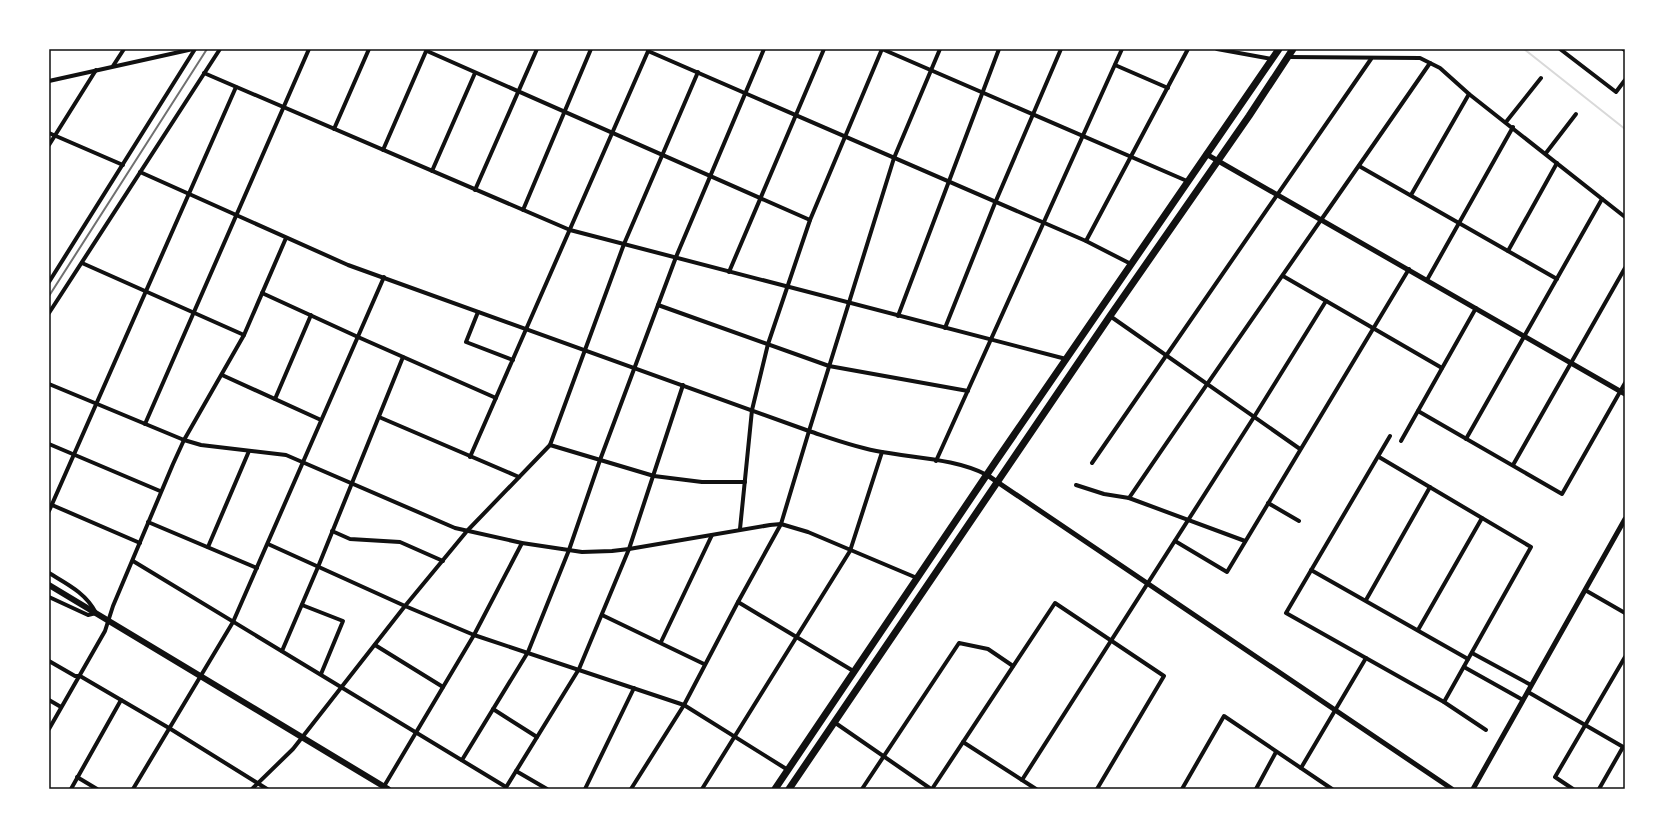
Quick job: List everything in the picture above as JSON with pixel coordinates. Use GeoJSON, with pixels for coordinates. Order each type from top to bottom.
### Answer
{"type":"FeatureCollection","features":[{"type":"Feature","properties":{"kind":"highway"},"geometry":{"type":"LineString","coordinates":[[775,789],[1066,359],[1279,49]]}},
{"type":"Feature","properties":{"kind":"highway"},"geometry":{"type":"LineString","coordinates":[[789,789],[1293,49]]}},
{"type":"Feature","properties":{"kind":"main road"},"geometry":{"type":"LineString","coordinates":[[49,585],[385,788]]}},
{"type":"Feature","properties":{"kind":"street"},"geometry":{"type":"LineString","coordinates":[[113,66],[124,49]]}},
{"type":"Feature","properties":{"kind":"street"},"geometry":{"type":"LineString","coordinates":[[49,81],[194,49]]}},
{"type":"Feature","properties":{"kind":"street"},"geometry":{"type":"LineString","coordinates":[[49,282],[194,49]]}},
{"type":"Feature","properties":{"kind":"street"},"geometry":{"type":"LineString","coordinates":[[49,313],[220,49]]}},
{"type":"Feature","properties":{"kind":"street"},"geometry":{"type":"LineString","coordinates":[[145,424],[309,49]]}},
{"type":"Feature","properties":{"kind":"street"},"geometry":{"type":"LineString","coordinates":[[334,129],[369,49]]}},
{"type":"Feature","properties":{"kind":"street"},"geometry":{"type":"LineString","coordinates":[[475,190],[537,49]]}},
{"type":"Feature","properties":{"kind":"street"},"geometry":{"type":"LineString","coordinates":[[523,210],[591,49]]}},
{"type":"Feature","properties":{"kind":"street"},"geometry":{"type":"LineString","coordinates":[[462,760],[528,652],[569,550],[600,460],[676,257],[764,49]]}},
{"type":"Feature","properties":{"kind":"street"},"geometry":{"type":"LineString","coordinates":[[729,272],[824,49]]}},
{"type":"Feature","properties":{"kind":"street"},"geometry":{"type":"LineString","coordinates":[[740,529],[752,410],[768,344],[810,220],[882,49],[982,92],[1033,116],[1188,181]]}},
{"type":"Feature","properties":{"kind":"street"},"geometry":{"type":"LineString","coordinates":[[631,789],[684,705],[704,664],[781,524],[894,158],[940,49]]}},
{"type":"Feature","properties":{"kind":"street"},"geometry":{"type":"LineString","coordinates":[[898,316],[999,49]]}},
{"type":"Feature","properties":{"kind":"street"},"geometry":{"type":"LineString","coordinates":[[945,328],[995,203],[1061,49]]}},
{"type":"Feature","properties":{"kind":"street"},"geometry":{"type":"LineString","coordinates":[[936,461],[992,340],[1122,49]]}},
{"type":"Feature","properties":{"kind":"street"},"geometry":{"type":"LineString","coordinates":[[1086,241],[1188,49]]}},
{"type":"Feature","properties":{"kind":"street"},"geometry":{"type":"LineString","coordinates":[[1217,49],[1272,59]]}},
{"type":"Feature","properties":{"kind":"street"},"geometry":{"type":"LineString","coordinates":[[1560,49],[1616,92],[1625,80]]}},
{"type":"Feature","properties":{"kind":"street"},"geometry":{"type":"LineString","coordinates":[[383,150],[427,50],[475,73],[565,111],[662,156],[810,220]]}},
{"type":"Feature","properties":{"kind":"street"},"geometry":{"type":"LineString","coordinates":[[470,457],[648,50],[995,203],[1086,241],[1131,264]]}},
{"type":"Feature","properties":{"kind":"street"},"geometry":{"type":"LineString","coordinates":[[1288,57],[1370,59],[1420,58],[1440,68],[1469,94],[1546,153],[1625,217]]}},
{"type":"Feature","properties":{"kind":"street"},"geometry":{"type":"LineString","coordinates":[[1092,463],[1370,59]]}},
{"type":"Feature","properties":{"kind":"street"},"geometry":{"type":"LineString","coordinates":[[1129,498],[1206,384],[1360,166],[1430,63]]}},
{"type":"Feature","properties":{"kind":"street"},"geometry":{"type":"LineString","coordinates":[[1115,65],[1168,88]]}},
{"type":"Feature","properties":{"kind":"street"},"geometry":{"type":"LineString","coordinates":[[49,145],[96,70]]}},
{"type":"Feature","properties":{"kind":"street"},"geometry":{"type":"LineString","coordinates":[[252,789],[293,748],[405,606],[467,531],[550,445],[624,244],[698,72]]}},
{"type":"Feature","properties":{"kind":"street"},"geometry":{"type":"LineString","coordinates":[[204,73],[570,230],[1066,359]]}},
{"type":"Feature","properties":{"kind":"street"},"geometry":{"type":"LineString","coordinates":[[432,171],[475,73]]}},
{"type":"Feature","properties":{"kind":"street"},"geometry":{"type":"LineString","coordinates":[[1506,122],[1541,78]]}},
{"type":"Feature","properties":{"kind":"street"},"geometry":{"type":"LineString","coordinates":[[49,512],[236,87]]}},
{"type":"Feature","properties":{"kind":"street"},"geometry":{"type":"LineString","coordinates":[[1411,195],[1469,94]]}},
{"type":"Feature","properties":{"kind":"street"},"geometry":{"type":"LineString","coordinates":[[1546,153],[1576,114]]}},
{"type":"Feature","properties":{"kind":"street"},"geometry":{"type":"LineString","coordinates":[[1427,280],[1513,127]]}},
{"type":"Feature","properties":{"kind":"street"},"geometry":{"type":"LineString","coordinates":[[49,133],[123,165]]}},
{"type":"Feature","properties":{"kind":"street"},"geometry":{"type":"LineString","coordinates":[[1206,154],[1623,392]]}},
{"type":"Feature","properties":{"kind":"street"},"geometry":{"type":"LineString","coordinates":[[1508,251],[1557,163]]}},
{"type":"Feature","properties":{"kind":"street"},"geometry":{"type":"LineString","coordinates":[[1360,166],[1557,279]]}},
{"type":"Feature","properties":{"kind":"street"},"geometry":{"type":"LineString","coordinates":[[140,172],[188,194],[238,214],[279,233],[286,238],[348,265],[809,431],[851,445],[882,452],[965,466],[987,475],[1452,789]]}},
{"type":"Feature","properties":{"kind":"street"},"geometry":{"type":"LineString","coordinates":[[1466,439],[1602,199]]}},
{"type":"Feature","properties":{"kind":"street"},"geometry":{"type":"LineString","coordinates":[[49,729],[105,631],[113,606],[133,561],[160,492],[184,440],[244,335],[286,238]]}},
{"type":"Feature","properties":{"kind":"street"},"geometry":{"type":"LineString","coordinates":[[82,263],[244,335]]}},
{"type":"Feature","properties":{"kind":"street"},"geometry":{"type":"LineString","coordinates":[[1513,465],[1625,268]]}},
{"type":"Feature","properties":{"kind":"street"},"geometry":{"type":"LineString","coordinates":[[1175,541],[1227,572],[1409,269]]}},
{"type":"Feature","properties":{"kind":"street"},"geometry":{"type":"LineString","coordinates":[[1283,276],[1442,368]]}},
{"type":"Feature","properties":{"kind":"street"},"geometry":{"type":"LineString","coordinates":[[133,789],[233,622],[384,278]]}},
{"type":"Feature","properties":{"kind":"street"},"geometry":{"type":"LineString","coordinates":[[262,293],[496,398]]}},
{"type":"Feature","properties":{"kind":"street"},"geometry":{"type":"LineString","coordinates":[[1022,780],[1326,302]]}},
{"type":"Feature","properties":{"kind":"street"},"geometry":{"type":"LineString","coordinates":[[658,305],[829,366],[968,391]]}},
{"type":"Feature","properties":{"kind":"street"},"geometry":{"type":"LineString","coordinates":[[1400,442],[1476,308]]}},
{"type":"Feature","properties":{"kind":"street"},"geometry":{"type":"LineString","coordinates":[[478,312],[466,342],[512,360]]}},
{"type":"Feature","properties":{"kind":"street"},"geometry":{"type":"LineString","coordinates":[[274,399],[311,315]]}},
{"type":"Feature","properties":{"kind":"street"},"geometry":{"type":"LineString","coordinates":[[1110,316],[1300,449]]}},
{"type":"Feature","properties":{"kind":"street"},"geometry":{"type":"LineString","coordinates":[[282,651],[318,567],[403,357]]}},
{"type":"Feature","properties":{"kind":"street"},"geometry":{"type":"LineString","coordinates":[[222,375],[321,420]]}},
{"type":"Feature","properties":{"kind":"street"},"geometry":{"type":"LineString","coordinates":[[1418,411],[1562,494],[1623,392],[1625,383]]}},
{"type":"Feature","properties":{"kind":"street"},"geometry":{"type":"LineString","coordinates":[[49,384],[96,405],[184,440],[201,445],[286,455],[455,528],[467,531],[522,543],[582,552],[629,549],[740,529],[781,524],[808,532],[917,578]]}},
{"type":"Feature","properties":{"kind":"street"},"geometry":{"type":"LineString","coordinates":[[133,561],[462,760],[505,788],[579,669],[629,549],[684,385]]}},
{"type":"Feature","properties":{"kind":"street"},"geometry":{"type":"LineString","coordinates":[[379,417],[519,477]]}},
{"type":"Feature","properties":{"kind":"street"},"geometry":{"type":"LineString","coordinates":[[1390,436],[1379,458],[1286,612],[1444,702],[1486,730]]}},
{"type":"Feature","properties":{"kind":"street"},"geometry":{"type":"LineString","coordinates":[[49,444],[160,492]]}},
{"type":"Feature","properties":{"kind":"street"},"geometry":{"type":"LineString","coordinates":[[550,445],[654,476],[702,482],[744,482]]}},
{"type":"Feature","properties":{"kind":"street"},"geometry":{"type":"LineString","coordinates":[[208,548],[249,451]]}},
{"type":"Feature","properties":{"kind":"street"},"geometry":{"type":"LineString","coordinates":[[702,789],[850,551],[882,452]]}},
{"type":"Feature","properties":{"kind":"street"},"geometry":{"type":"LineString","coordinates":[[1379,458],[1531,547],[1444,702]]}},
{"type":"Feature","properties":{"kind":"street"},"geometry":{"type":"LineString","coordinates":[[1076,485],[1104,494],[1129,498],[1245,542]]}},
{"type":"Feature","properties":{"kind":"street"},"geometry":{"type":"LineString","coordinates":[[1366,600],[1430,487]]}},
{"type":"Feature","properties":{"kind":"street"},"geometry":{"type":"LineString","coordinates":[[1268,503],[1299,521]]}},
{"type":"Feature","properties":{"kind":"street"},"geometry":{"type":"LineString","coordinates":[[52,504],[140,543]]}},
{"type":"Feature","properties":{"kind":"street"},"geometry":{"type":"LineString","coordinates":[[1418,630],[1482,518]]}},
{"type":"Feature","properties":{"kind":"street"},"geometry":{"type":"LineString","coordinates":[[1473,789],[1625,519]]}},
{"type":"Feature","properties":{"kind":"street"},"geometry":{"type":"LineString","coordinates":[[148,522],[257,568]]}},
{"type":"Feature","properties":{"kind":"street"},"geometry":{"type":"LineString","coordinates":[[332,531],[350,539],[400,542],[443,561]]}},
{"type":"Feature","properties":{"kind":"street"},"geometry":{"type":"LineString","coordinates":[[661,642],[712,535]]}},
{"type":"Feature","properties":{"kind":"street"},"geometry":{"type":"LineString","coordinates":[[385,788],[474,635],[522,543]]}},
{"type":"Feature","properties":{"kind":"street"},"geometry":{"type":"LineString","coordinates":[[268,544],[405,606],[474,635],[684,705],[788,770]]}},
{"type":"Feature","properties":{"kind":"street"},"geometry":{"type":"LineString","coordinates":[[1311,570],[1468,659]]}},
{"type":"Feature","properties":{"kind":"street"},"geometry":{"type":"LineString","coordinates":[[49,573],[82,594],[91,602],[96,612],[88,614],[51,598],[49,605]]}},
{"type":"Feature","properties":{"kind":"street"},"geometry":{"type":"LineString","coordinates":[[1585,590],[1625,613]]}},
{"type":"Feature","properties":{"kind":"street"},"geometry":{"type":"LineString","coordinates":[[738,602],[795,638],[855,672]]}},
{"type":"Feature","properties":{"kind":"street"},"geometry":{"type":"LineString","coordinates":[[834,722],[931,789],[1054,603],[1164,676],[1096,789]]}},
{"type":"Feature","properties":{"kind":"street"},"geometry":{"type":"LineString","coordinates":[[302,605],[343,621],[321,674]]}},
{"type":"Feature","properties":{"kind":"street"},"geometry":{"type":"LineString","coordinates":[[602,615],[661,642],[704,664]]}},
{"type":"Feature","properties":{"kind":"street"},"geometry":{"type":"LineString","coordinates":[[862,789],[959,643],[988,649],[1013,666]]}},
{"type":"Feature","properties":{"kind":"street"},"geometry":{"type":"LineString","coordinates":[[375,645],[443,687]]}},
{"type":"Feature","properties":{"kind":"street"},"geometry":{"type":"LineString","coordinates":[[1472,652],[1531,685]]}},
{"type":"Feature","properties":{"kind":"street"},"geometry":{"type":"LineString","coordinates":[[1573,789],[1555,777],[1625,657]]}},
{"type":"Feature","properties":{"kind":"street"},"geometry":{"type":"LineString","coordinates":[[1301,768],[1366,658]]}},
{"type":"Feature","properties":{"kind":"street"},"geometry":{"type":"LineString","coordinates":[[49,660],[75,676],[80,676],[169,728],[267,789]]}},
{"type":"Feature","properties":{"kind":"street"},"geometry":{"type":"LineString","coordinates":[[1464,667],[1523,700]]}},
{"type":"Feature","properties":{"kind":"street"},"geometry":{"type":"LineString","coordinates":[[585,789],[634,688]]}},
{"type":"Feature","properties":{"kind":"street"},"geometry":{"type":"LineString","coordinates":[[1528,692],[1624,748],[1599,789]]}},
{"type":"Feature","properties":{"kind":"street"},"geometry":{"type":"LineString","coordinates":[[49,700],[61,707]]}},
{"type":"Feature","properties":{"kind":"street"},"geometry":{"type":"LineString","coordinates":[[71,789],[121,700]]}},
{"type":"Feature","properties":{"kind":"street"},"geometry":{"type":"LineString","coordinates":[[493,710],[537,737]]}},
{"type":"Feature","properties":{"kind":"street"},"geometry":{"type":"LineString","coordinates":[[1182,789],[1224,716],[1301,768],[1324,787],[1332,789]]}},
{"type":"Feature","properties":{"kind":"street"},"geometry":{"type":"LineString","coordinates":[[963,742],[1036,789]]}},
{"type":"Feature","properties":{"kind":"street"},"geometry":{"type":"LineString","coordinates":[[1256,789],[1276,752]]}},
{"type":"Feature","properties":{"kind":"street"},"geometry":{"type":"LineString","coordinates":[[516,771],[547,789]]}},
{"type":"Feature","properties":{"kind":"street"},"geometry":{"type":"LineString","coordinates":[[77,777],[97,789]]}},
{"type":"Feature","properties":{"kind":"waterway"},"geometry":{"type":"LineString","coordinates":[[1524,49],[1625,129]]}},
{"type":"Feature","properties":{"kind":"railway"},"geometry":{"type":"LineString","coordinates":[[49,296],[207,49]]}}]}
